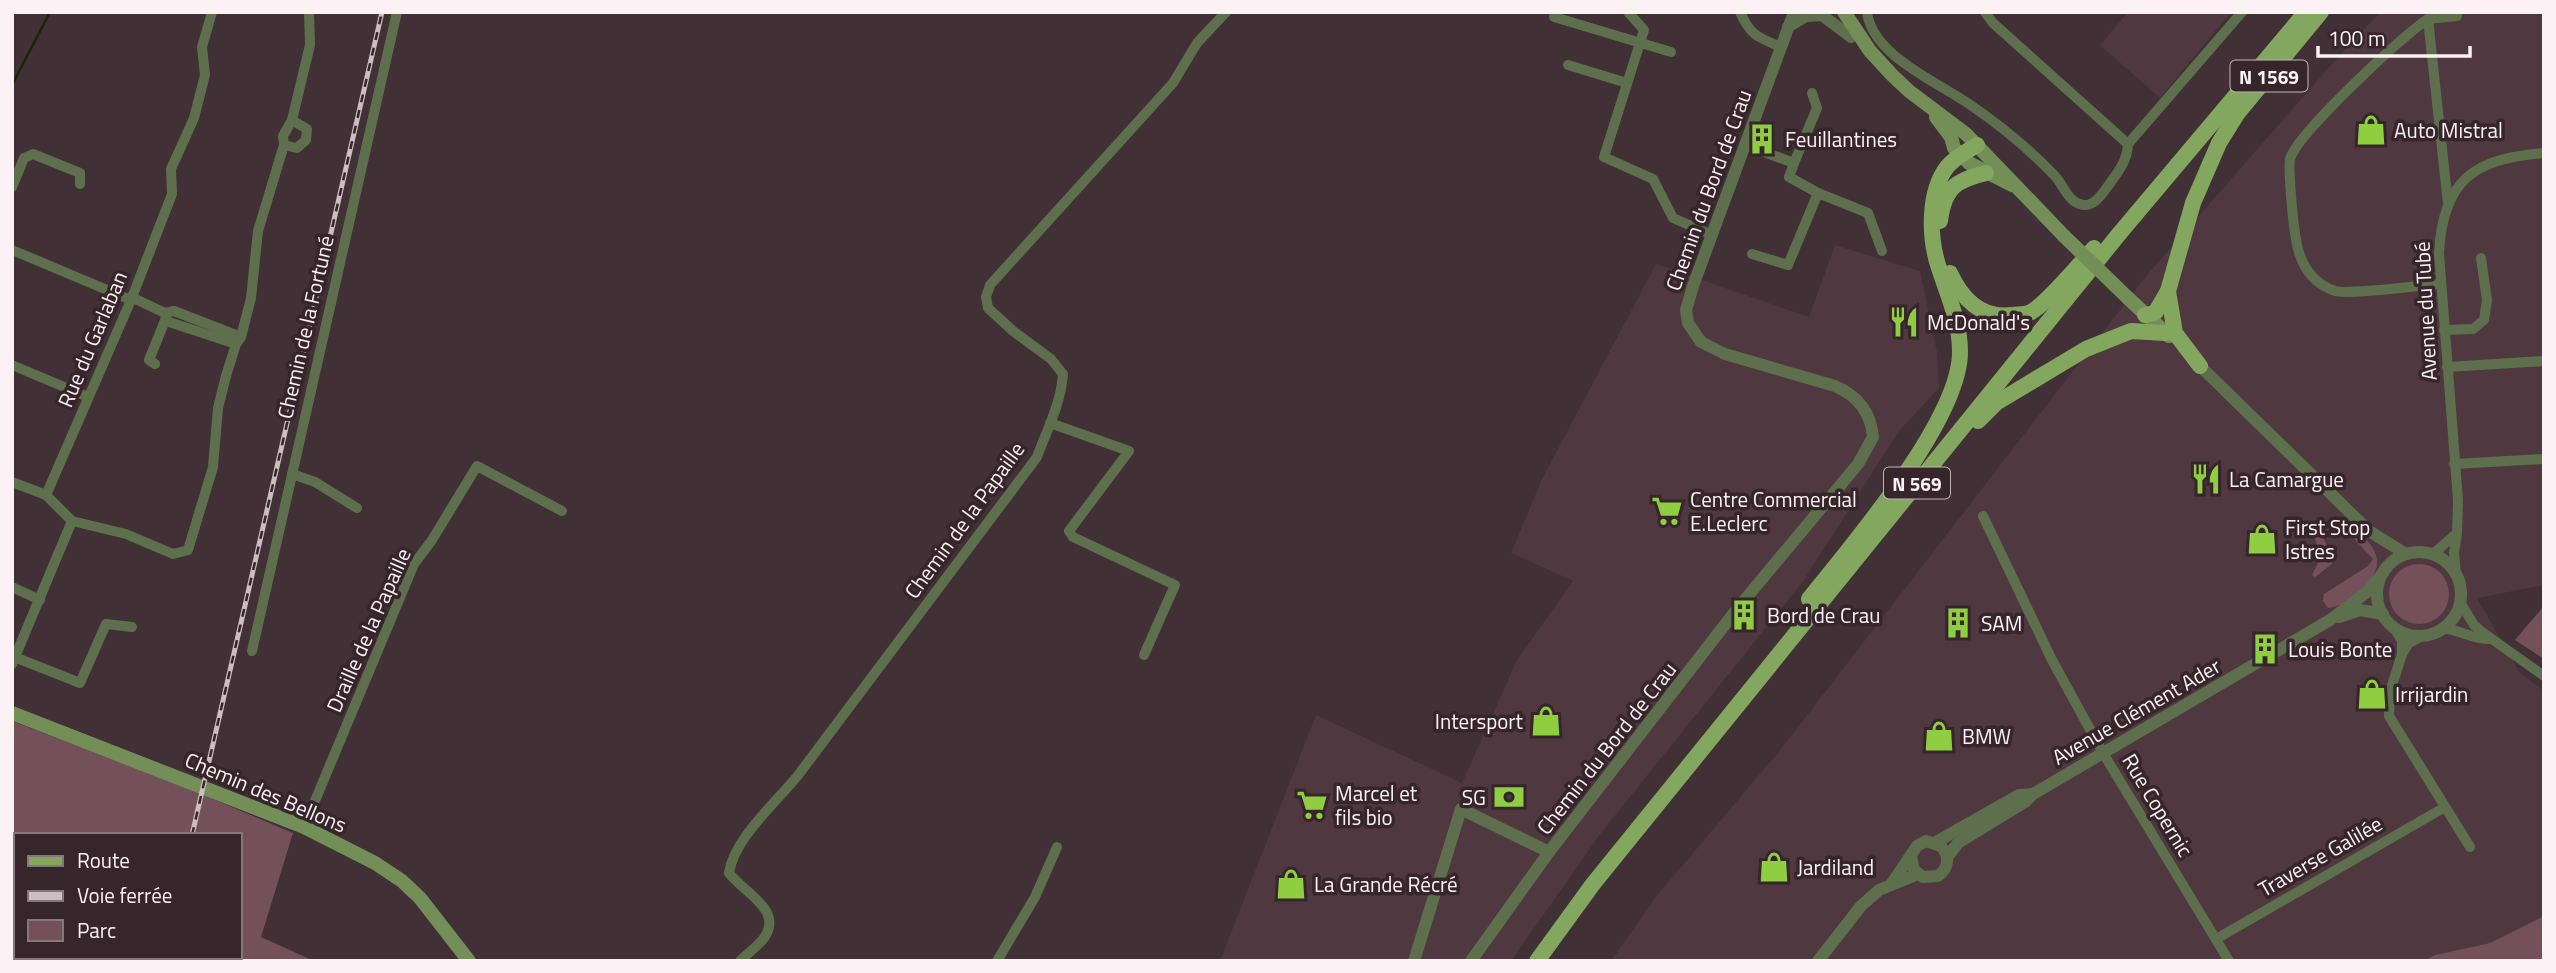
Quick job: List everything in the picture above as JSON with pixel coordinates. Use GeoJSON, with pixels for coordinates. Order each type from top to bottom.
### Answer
{"type":"FeatureCollection","features":[{"type":"Feature","properties":{"kind":"main road"},"geometry":{"type":"LineString","coordinates":[[1835,12],[1851,37],[1889,81],[1937,118],[1964,166],[2016,187]]}},
{"type":"Feature","properties":{"kind":"main road"},"geometry":{"type":"LineString","coordinates":[[1844,12],[1870,51],[1892,75],[1977,145],[2064,236],[2200,366]]}},
{"type":"Feature","properties":{"kind":"main road","name":"N 569"},"geometry":{"type":"LineString","coordinates":[[1537,961],[1593,884],[1917,482],[2172,169],[2306,12]]}},
{"type":"Feature","properties":{"kind":"main road","name":"N 1569"},"geometry":{"type":"LineString","coordinates":[[2168,291],[2193,203],[2220,143],[2237,114],[2321,12]]}},
{"type":"Feature","properties":{"kind":"main road","name":"N 569"},"geometry":{"type":"LineString","coordinates":[[1977,145],[1953,185],[1940,218],[1947,267],[1956,286],[1983,312],[1997,317],[2029,313],[2049,296],[2137,198],[2172,169]]}},
{"type":"Feature","properties":{"kind":"main road","name":"N 569"},"geometry":{"type":"LineString","coordinates":[[1725,720],[1757,665],[1870,522],[1922,449],[1946,408],[1960,354],[1955,309],[1937,262],[1932,226],[1935,195],[1947,167],[1964,166]]}},
{"type":"Feature","properties":{"kind":"main road"},"geometry":{"type":"LineString","coordinates":[[2145,315],[2155,313],[2168,291]]}},
{"type":"Feature","properties":{"kind":"main road"},"geometry":{"type":"LineString","coordinates":[[2168,291],[2175,333],[2200,366]]}},
{"type":"Feature","properties":{"kind":"main road","name":"N 569"},"geometry":{"type":"LineString","coordinates":[[1917,482],[1996,403],[2086,349],[2132,331],[2165,333]]}},
{"type":"Feature","properties":{"kind":"main road","name":"Chemin des Bellons"},"geometry":{"type":"LineString","coordinates":[[12,713],[304,827],[375,863],[402,881],[420,898],[469,961]]}},
{"type":"Feature","properties":{"kind":"street","name":"Rue du Garlaban"},"geometry":{"type":"LineString","coordinates":[[46,495],[131,299],[172,194],[171,169],[194,118],[205,75],[202,47],[212,12]]}},
{"type":"Feature","properties":{"kind":"street"},"geometry":{"type":"LineString","coordinates":[[12,482],[46,495],[72,521],[126,534],[173,554],[188,550],[213,467],[218,408],[251,298],[258,231],[284,145],[283,136],[292,120],[310,45],[309,12]]}},
{"type":"Feature","properties":{"kind":"street","name":"Chemin de la Fortuné"},"geometry":{"type":"LineString","coordinates":[[252,651],[397,12]]}},
{"type":"Feature","properties":{"kind":"street","name":"Chemin de la Papaille"},"geometry":{"type":"LineString","coordinates":[[740,961],[764,938],[770,924],[768,912],[760,902],[738,886],[729,873],[731,860],[740,844],[790,785],[1037,457],[1050,423],[1062,388],[1063,374],[1051,359],[1013,331],[988,308],[986,297],[990,285],[1173,83],[1197,43],[1226,12]]}},
{"type":"Feature","properties":{"kind":"street"},"geometry":{"type":"LineString","coordinates":[[1628,12],[1644,30],[1604,157],[1653,179],[1673,218],[1712,235]]}},
{"type":"Feature","properties":{"kind":"street"},"geometry":{"type":"LineString","coordinates":[[1740,12],[1749,31],[1756,37],[1781,47]]}},
{"type":"Feature","properties":{"kind":"street","name":"Chemin du Bord de Crau"},"geometry":{"type":"LineString","coordinates":[[1471,961],[1549,852],[1737,609],[1858,464],[1873,437],[1869,414],[1850,393],[1725,354],[1701,342],[1688,323],[1686,310],[1794,12]]}},
{"type":"Feature","properties":{"kind":"street","name":"Chemin du Bord de Crau"},"geometry":{"type":"LineString","coordinates":[[1788,27],[1800,12]]}},
{"type":"Feature","properties":{"kind":"street"},"geometry":{"type":"LineString","coordinates":[[1867,12],[1877,35],[1896,56],[1987,116],[2056,177],[2066,194],[2075,201],[2089,205],[2119,172],[2127,157],[2128,144],[2242,12]]}},
{"type":"Feature","properties":{"kind":"street"},"geometry":{"type":"LineString","coordinates":[[1985,12],[1993,23],[2128,144]]}},
{"type":"Feature","properties":{"kind":"street"},"geometry":{"type":"LineString","coordinates":[[2441,284],[2337,292],[2318,282],[2305,269],[2297,250],[2290,159],[2311,129],[2408,32],[2428,19],[2457,16],[2456,12]]}},
{"type":"Feature","properties":{"kind":"street"},"geometry":{"type":"LineString","coordinates":[[1788,27],[1806,16],[1822,15],[1851,37]]}},
{"type":"Feature","properties":{"kind":"street"},"geometry":{"type":"LineString","coordinates":[[1554,17],[1671,52]]}},
{"type":"Feature","properties":{"kind":"street"},"geometry":{"type":"LineString","coordinates":[[2428,19],[2448,204]]}},
{"type":"Feature","properties":{"kind":"street"},"geometry":{"type":"LineString","coordinates":[[1568,65],[1627,83]]}},
{"type":"Feature","properties":{"kind":"street"},"geometry":{"type":"LineString","coordinates":[[1812,93],[1817,108],[1789,177],[1818,193],[1868,214],[1882,251]]}},
{"type":"Feature","properties":{"kind":"street"},"geometry":{"type":"LineString","coordinates":[[284,145],[298,148],[306,140],[307,129],[292,120]]}},
{"type":"Feature","properties":{"kind":"street"},"geometry":{"type":"LineString","coordinates":[[1745,145],[1794,163]]}},
{"type":"Feature","properties":{"kind":"street","name":"Avenue du Tubé"},"geometry":{"type":"LineString","coordinates":[[2456,574],[2454,553],[2458,499],[2444,330],[2440,231],[2448,204],[2460,183],[2474,170],[2493,162],[2544,153]]}},
{"type":"Feature","properties":{"kind":"street"},"geometry":{"type":"LineString","coordinates":[[12,187],[24,158],[33,154],[80,173],[80,184]]}},
{"type":"Feature","properties":{"kind":"street"},"geometry":{"type":"LineString","coordinates":[[1752,254],[1788,265],[1818,193]]}},
{"type":"Feature","properties":{"kind":"street"},"geometry":{"type":"LineString","coordinates":[[12,250],[165,315]]}},
{"type":"Feature","properties":{"kind":"street"},"geometry":{"type":"LineString","coordinates":[[2444,330],[2473,329],[2484,320],[2487,300],[2481,258]]}},
{"type":"Feature","properties":{"kind":"street"},"geometry":{"type":"LineString","coordinates":[[155,364],[149,360],[165,315],[174,311],[239,340]]}},
{"type":"Feature","properties":{"kind":"street"},"geometry":{"type":"LineString","coordinates":[[2447,367],[2544,361]]}},
{"type":"Feature","properties":{"kind":"street"},"geometry":{"type":"LineString","coordinates":[[12,365],[88,397]]}},
{"type":"Feature","properties":{"kind":"street"},"geometry":{"type":"LineString","coordinates":[[2200,366],[2369,531],[2381,548],[2386,569],[2378,593],[2383,614],[2402,641],[2402,654]]}},
{"type":"Feature","properties":{"kind":"street"},"geometry":{"type":"LineString","coordinates":[[1050,423],[1129,451],[1069,531],[1073,537],[1175,585],[1144,655]]}},
{"type":"Feature","properties":{"kind":"street"},"geometry":{"type":"LineString","coordinates":[[2454,464],[2544,458]]}},
{"type":"Feature","properties":{"kind":"street","name":"Draille de la Papaille"},"geometry":{"type":"LineString","coordinates":[[304,827],[414,564],[432,540],[477,466],[562,511]]}},
{"type":"Feature","properties":{"kind":"street"},"geometry":{"type":"LineString","coordinates":[[292,474],[315,482],[357,508]]}},
{"type":"Feature","properties":{"kind":"street","name":"Rue Copernic"},"geometry":{"type":"LineString","coordinates":[[1983,516],[2052,660],[2104,753],[2229,961]]}},
{"type":"Feature","properties":{"kind":"street"},"geometry":{"type":"LineString","coordinates":[[72,521],[13,659],[80,683],[106,624],[132,627]]}},
{"type":"Feature","properties":{"kind":"street"},"geometry":{"type":"LineString","coordinates":[[2369,531],[2406,554]]}},
{"type":"Feature","properties":{"kind":"street"},"geometry":{"type":"LineString","coordinates":[[2433,554],[2457,533]]}},
{"type":"Feature","properties":{"kind":"street"},"geometry":{"type":"LineString","coordinates":[[2386,569],[2406,554],[2433,554],[2442,558],[2456,574],[2461,587],[2457,612],[2443,628],[2409,643],[2402,654],[2390,692],[2389,716],[2470,847]]}},
{"type":"Feature","properties":{"kind":"street","name":"Avenue Clément Ader"},"geometry":{"type":"LineString","coordinates":[[1948,856],[1958,843],[2025,802],[2034,793],[2330,620],[2367,592],[2386,569]]}},
{"type":"Feature","properties":{"kind":"street"},"geometry":{"type":"LineString","coordinates":[[12,587],[40,600]]}},
{"type":"Feature","properties":{"kind":"street"},"geometry":{"type":"LineString","coordinates":[[2460,602],[2474,625],[2544,676]]}},
{"type":"Feature","properties":{"kind":"street","name":"Avenue Clément Ader"},"geometry":{"type":"LineString","coordinates":[[2330,620],[2360,610],[2383,614]]}},
{"type":"Feature","properties":{"kind":"street"},"geometry":{"type":"LineString","coordinates":[[2393,626],[2412,635],[2422,636]]}},
{"type":"Feature","properties":{"kind":"street"},"geometry":{"type":"LineString","coordinates":[[2443,628],[2479,639],[2491,639]]}},
{"type":"Feature","properties":{"kind":"street","name":"Avenue Clément Ader"},"geometry":{"type":"LineString","coordinates":[[1936,842],[2020,795],[2034,793]]}},
{"type":"Feature","properties":{"kind":"street","name":"Traverse Galilée"},"geometry":{"type":"LineString","coordinates":[[2216,939],[2445,807]]}},
{"type":"Feature","properties":{"kind":"street","name":"Chemin du Bord de Crau"},"geometry":{"type":"LineString","coordinates":[[1418,957],[1461,809],[1549,852]]}},
{"type":"Feature","properties":{"kind":"street"},"geometry":{"type":"LineString","coordinates":[[1892,883],[1911,856],[1921,843],[1936,842],[1941,846],[1948,856],[1947,866],[1938,876],[1928,878],[1918,874],[1912,866],[1911,856]]}},
{"type":"Feature","properties":{"kind":"street"},"geometry":{"type":"LineString","coordinates":[[998,961],[1035,897],[1057,847]]}},
{"type":"Feature","properties":{"kind":"street"},"geometry":{"type":"LineString","coordinates":[[1818,961],[1861,906],[1879,890],[1918,874]]}},
{"type":"Feature","properties":{"kind":"shaded area"},"geometry":{"type":"Polygon","coordinates":[[[2128,12],[2231,12],[2160,98],[2100,45],[2128,12]]]}},
{"type":"Feature","properties":{"kind":"shaded area"},"geometry":{"type":"Polygon","coordinates":[[[2380,12],[2544,12],[2544,585],[2477,598],[2520,673],[2544,691],[2544,916],[2490,943],[2435,955],[2423,961],[1611,961],[1655,898],[1781,749],[2147,275],[2380,12]]]}},
{"type":"Feature","properties":{"kind":"shaded area"},"geometry":{"type":"Polygon","coordinates":[[[1835,245],[1920,271],[1937,352],[1939,388],[1899,431],[1802,583],[1601,833],[1511,961],[1220,961],[1316,715],[1462,783],[1517,660],[1573,581],[1511,553],[1542,479],[1656,264],[1809,317],[1835,245]]]}},
{"type":"Feature","properties":{"kind":"green space"},"geometry":{"type":"Polygon","coordinates":[[[2342,518],[2369,543],[2377,559],[2376,568],[2362,590],[2342,604],[2328,608],[2323,601],[2324,594],[2368,566],[2373,559],[2356,541],[2342,518]]]}},
{"type":"Feature","properties":{"kind":"green space"},"geometry":{"type":"Polygon","coordinates":[[[2319,528],[2333,559],[2332,564],[2315,577],[2312,575],[2321,557],[2313,533],[2319,528]]]}},
{"type":"Feature","properties":{"kind":"green space"},"geometry":{"type":"Polygon","coordinates":[[[2419,564],[2440,573],[2449,594],[2440,615],[2419,624],[2398,615],[2389,594],[2398,573],[2419,564]]]}},
{"type":"Feature","properties":{"kind":"green space"},"geometry":{"type":"Polygon","coordinates":[[[2544,606],[2544,659],[2515,640],[2544,606]]]}},
{"type":"Feature","properties":{"kind":"green space"},"geometry":{"type":"Polygon","coordinates":[[[12,721],[187,788],[293,833],[261,937],[314,961],[12,961],[12,721]]]}},
{"type":"Feature","properties":{"kind":"green space"},"geometry":{"type":"Polygon","coordinates":[[[2544,916],[2544,961],[2423,961],[2435,955],[2490,943],[2544,916]]]}},
{"type":"Feature","properties":{"kind":"waterway"},"geometry":{"type":"LineString","coordinates":[[12,85],[50,12]]}},
{"type":"Feature","properties":{"kind":"railway"},"geometry":{"type":"LineString","coordinates":[[192,833],[382,12]]}},
{"type":"Feature","properties":{"kind":"place","name":"Auto Mistral"},"geometry":{"type":"Point","coordinates":[2371,130]}},
{"type":"Feature","properties":{"kind":"place","name":"Feuillantines"},"geometry":{"type":"Point","coordinates":[1762,139]}},
{"type":"Feature","properties":{"kind":"place","name":"McDonald's"},"geometry":{"type":"Point","coordinates":[1904,322]}},
{"type":"Feature","properties":{"kind":"place","name":"La Camargue"},"geometry":{"type":"Point","coordinates":[2206,479]}},
{"type":"Feature","properties":{"kind":"place","name":"Centre Commercial E.Leclerc"},"geometry":{"type":"Point","coordinates":[1667,511]}},
{"type":"Feature","properties":{"kind":"place","name":"First Stop Istres"},"geometry":{"type":"Point","coordinates":[2262,539]}},
{"type":"Feature","properties":{"kind":"place","name":"Bord de Crau"},"geometry":{"type":"Point","coordinates":[1744,615]}},
{"type":"Feature","properties":{"kind":"place","name":"SAM"},"geometry":{"type":"Point","coordinates":[1958,623]}},
{"type":"Feature","properties":{"kind":"place","name":"Louis Bonte"},"geometry":{"type":"Point","coordinates":[2265,649]}},
{"type":"Feature","properties":{"kind":"place","name":"Irrijardin"},"geometry":{"type":"Point","coordinates":[2372,694]}},
{"type":"Feature","properties":{"kind":"place","name":"Intersport"},"geometry":{"type":"Point","coordinates":[1546,721]}},
{"type":"Feature","properties":{"kind":"place","name":"BMW"},"geometry":{"type":"Point","coordinates":[1939,736]}},
{"type":"Feature","properties":{"kind":"place","name":"SG"},"geometry":{"type":"Point","coordinates":[1509,797]}},
{"type":"Feature","properties":{"kind":"place","name":"Marcel et fils bio"},"geometry":{"type":"Point","coordinates":[1312,805]}},
{"type":"Feature","properties":{"kind":"place","name":"Jardiland"},"geometry":{"type":"Point","coordinates":[1774,867]}},
{"type":"Feature","properties":{"kind":"place","name":"La Grande Récré"},"geometry":{"type":"Point","coordinates":[1291,884]}}]}
